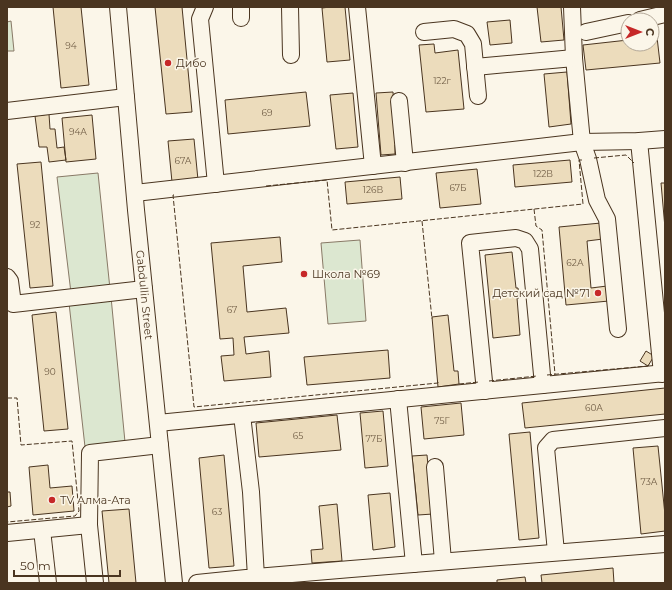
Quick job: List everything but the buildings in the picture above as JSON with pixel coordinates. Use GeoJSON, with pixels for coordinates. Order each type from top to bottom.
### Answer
{"type":"FeatureCollection","features":[{"type":"Feature","properties":{"kind":"street","name":"Gabdullin Street"},"geometry":{"type":"LineString","coordinates":[[118,7],[144,289],[174,583]]}},
{"type":"Feature","properties":{"kind":"street"},"geometry":{"type":"LineString","coordinates":[[205,7],[200,19],[216,184]]}},
{"type":"Feature","properties":{"kind":"street"},"geometry":{"type":"LineString","coordinates":[[290,7],[291,55]]}},
{"type":"Feature","properties":{"kind":"street"},"geometry":{"type":"LineString","coordinates":[[358,7],[373,166]]}},
{"type":"Feature","properties":{"kind":"street"},"geometry":{"type":"LineString","coordinates":[[572,7],[574,58],[582,142],[588,159],[597,200],[607,219],[618,328]]}},
{"type":"Feature","properties":{"kind":"street"},"geometry":{"type":"LineString","coordinates":[[586,32],[620,24]]}},
{"type":"Feature","properties":{"kind":"street"},"geometry":{"type":"LineString","coordinates":[[424,32],[454,29],[467,34],[473,44],[478,96]]}},
{"type":"Feature","properties":{"kind":"street"},"geometry":{"type":"LineString","coordinates":[[475,67],[574,58]]}},
{"type":"Feature","properties":{"kind":"street"},"geometry":{"type":"LineString","coordinates":[[7,111],[126,96]]}},
{"type":"Feature","properties":{"kind":"street"},"geometry":{"type":"LineString","coordinates":[[399,101],[405,163]]}},
{"type":"Feature","properties":{"kind":"street"},"geometry":{"type":"LineString","coordinates":[[135,193],[582,142],[665,139]]}},
{"type":"Feature","properties":{"kind":"street"},"geometry":{"type":"LineString","coordinates":[[158,423],[663,373],[638,141]]}},
{"type":"Feature","properties":{"kind":"street"},"geometry":{"type":"LineString","coordinates":[[485,391],[470,243],[516,238],[525,241],[530,249],[543,386]]}},
{"type":"Feature","properties":{"kind":"street"},"geometry":{"type":"LineString","coordinates":[[7,277],[10,280],[13,304],[144,289]]}},
{"type":"Feature","properties":{"kind":"street"},"geometry":{"type":"LineString","coordinates":[[398,399],[414,564]]}},
{"type":"Feature","properties":{"kind":"street"},"geometry":{"type":"LineString","coordinates":[[242,415],[251,492],[256,577]]}},
{"type":"Feature","properties":{"kind":"street"},"geometry":{"type":"LineString","coordinates":[[556,552],[546,448],[553,440],[665,428]]}},
{"type":"Feature","properties":{"kind":"street"},"geometry":{"type":"LineString","coordinates":[[95,583],[89,525],[90,453],[160,445]]}},
{"type":"Feature","properties":{"kind":"street"},"geometry":{"type":"LineString","coordinates":[[435,467],[443,561]]}},
{"type":"Feature","properties":{"kind":"street"},"geometry":{"type":"LineString","coordinates":[[7,533],[89,525]]}},
{"type":"Feature","properties":{"kind":"street"},"geometry":{"type":"LineString","coordinates":[[42,530],[48,583]]}},
{"type":"Feature","properties":{"kind":"street"},"geometry":{"type":"LineString","coordinates":[[198,583],[443,561],[665,544]]}},
{"type":"Feature","properties":{"kind":"green space"},"geometry":{"type":"Polygon","coordinates":[[[11,21],[14,51],[7,51],[7,22],[11,21]]]}},
{"type":"Feature","properties":{"kind":"green space"},"geometry":{"type":"Polygon","coordinates":[[[98,173],[110,289],[71,293],[57,177],[98,173]]]}},
{"type":"Feature","properties":{"kind":"green space"},"geometry":{"type":"Polygon","coordinates":[[[360,240],[366,321],[328,324],[321,243],[360,240]]]}},
{"type":"Feature","properties":{"kind":"green space"},"geometry":{"type":"Polygon","coordinates":[[[111,297],[125,442],[85,447],[69,303],[111,297]]]}},
{"type":"Feature","properties":{"kind":"fence"},"geometry":{"type":"LineString","coordinates":[[594,158],[626,155],[634,163]]}},
{"type":"Feature","properties":{"kind":"fence"},"geometry":{"type":"LineString","coordinates":[[266,186],[327,180],[332,230],[583,204],[579,160],[582,160]]}},
{"type":"Feature","properties":{"kind":"fence"},"geometry":{"type":"LineString","coordinates":[[174,195],[194,407],[438,382]]}},
{"type":"Feature","properties":{"kind":"fence"},"geometry":{"type":"LineString","coordinates":[[534,209],[536,226],[542,230],[555,374]]}},
{"type":"Feature","properties":{"kind":"fence"},"geometry":{"type":"LineString","coordinates":[[422,221],[432,319]]}},
{"type":"Feature","properties":{"kind":"fence"},"geometry":{"type":"LineString","coordinates":[[547,375],[648,366],[649,364]]}},
{"type":"Feature","properties":{"kind":"fence"},"geometry":{"type":"LineString","coordinates":[[489,381],[537,376]]}},
{"type":"Feature","properties":{"kind":"fence"},"geometry":{"type":"LineString","coordinates":[[459,384],[479,382]]}},
{"type":"Feature","properties":{"kind":"fence"},"geometry":{"type":"LineString","coordinates":[[7,398],[17,398],[21,445],[72,441],[79,511],[75,516],[7,522]]}},
{"type":"Feature","properties":{"kind":"place","name":"Дибо"},"geometry":{"type":"Point","coordinates":[168,63]}},
{"type":"Feature","properties":{"kind":"place","name":"Школа №69"},"geometry":{"type":"Point","coordinates":[304,274]}},
{"type":"Feature","properties":{"kind":"place","name":"Детский сад №71"},"geometry":{"type":"Point","coordinates":[598,293]}},
{"type":"Feature","properties":{"kind":"place","name":"ТV Алма-Ата"},"geometry":{"type":"Point","coordinates":[52,500]}}]}
